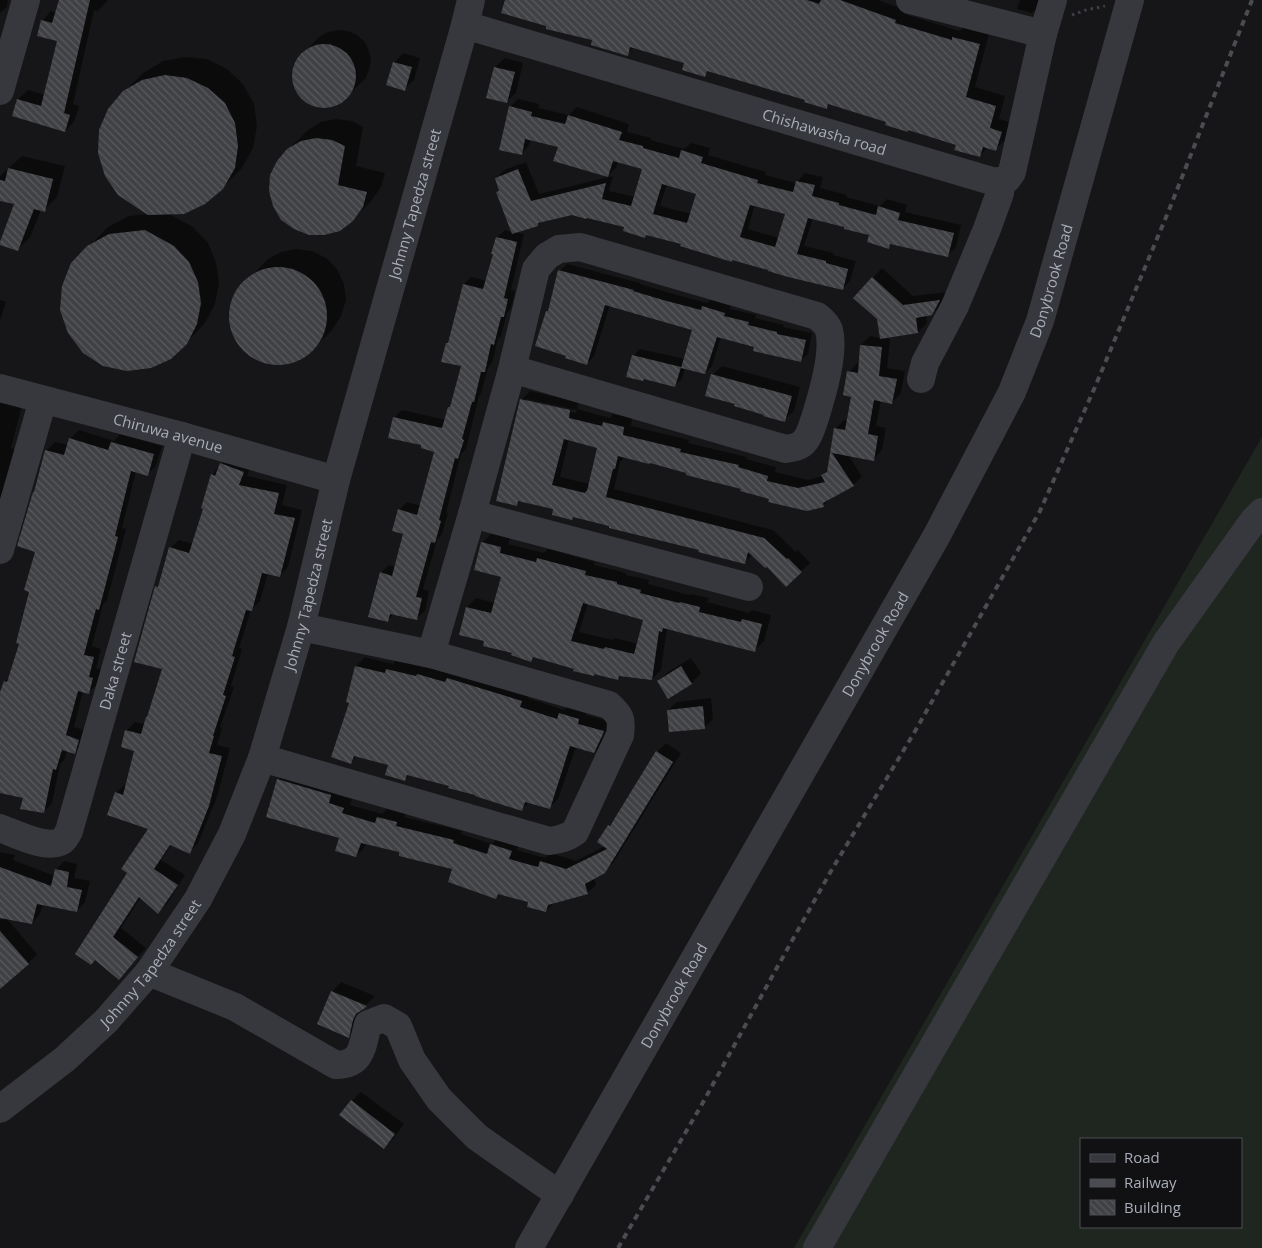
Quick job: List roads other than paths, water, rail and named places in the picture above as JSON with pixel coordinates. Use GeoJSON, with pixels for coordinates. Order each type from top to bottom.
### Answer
{"type":"FeatureCollection","features":[{"type":"Feature","properties":{"kind":"street"},"geometry":{"type":"LineString","coordinates":[[0,91],[4,60],[26,0]]}},
{"type":"Feature","properties":{"kind":"street"},"geometry":{"type":"LineString","coordinates":[[910,0],[1043,34]]}},
{"type":"Feature","properties":{"kind":"street"},"geometry":{"type":"LineString","coordinates":[[921,379],[925,363],[955,306],[984,238],[1000,192],[1001,181],[1007,179],[1012,172],[1043,34],[1053,0]]}},
{"type":"Feature","properties":{"kind":"street","name":"Donybrook Road"},"geometry":{"type":"LineString","coordinates":[[530,1248],[936,537],[1012,392],[1040,321],[1130,0]]}},
{"type":"Feature","properties":{"kind":"street","name":"Chishawasha road"},"geometry":{"type":"LineString","coordinates":[[468,13],[995,182],[1001,181]]}},
{"type":"Feature","properties":{"kind":"street","name":"Johnny Tapedza street"},"geometry":{"type":"LineString","coordinates":[[0,1109],[65,1059],[106,1021],[149,972],[198,899],[232,834],[262,758],[301,627],[336,480],[468,13]]}},
{"type":"Feature","properties":{"kind":"street"},"geometry":{"type":"LineString","coordinates":[[431,654],[512,369],[536,269],[546,256],[559,249],[580,247],[817,316],[829,329],[830,346],[824,387],[809,436],[804,443],[796,448],[786,449],[512,369]]}},
{"type":"Feature","properties":{"kind":"street","name":"Chiruwa avenue"},"geometry":{"type":"LineString","coordinates":[[0,388],[182,436],[336,480]]}},
{"type":"Feature","properties":{"kind":"street"},"geometry":{"type":"LineString","coordinates":[[0,550],[43,400]]}},
{"type":"Feature","properties":{"kind":"street","name":"Daka street"},"geometry":{"type":"LineString","coordinates":[[0,828],[44,844],[55,844],[64,840],[69,831],[182,436]]}},
{"type":"Feature","properties":{"kind":"street"},"geometry":{"type":"LineString","coordinates":[[817,1248],[1166,642],[1254,520],[1262,512]]}},
{"type":"Feature","properties":{"kind":"street"},"geometry":{"type":"LineString","coordinates":[[472,514],[749,587]]}},
{"type":"Feature","properties":{"kind":"street"},"geometry":{"type":"LineString","coordinates":[[262,758],[549,841],[561,840],[575,832],[620,735],[621,724],[618,713],[609,705],[431,654],[301,627]]}},
{"type":"Feature","properties":{"kind":"street"},"geometry":{"type":"LineString","coordinates":[[149,972],[235,1007],[336,1064],[346,1064],[359,1056],[368,1024],[384,1018],[398,1026],[412,1060],[439,1099],[477,1137],[560,1195]]}},
{"type":"Feature","properties":{"kind":"railway"},"geometry":{"type":"LineString","coordinates":[[618,1248],[701,1106],[831,871],[914,733],[1040,511],[1095,387],[1169,210],[1252,0]]}}]}
